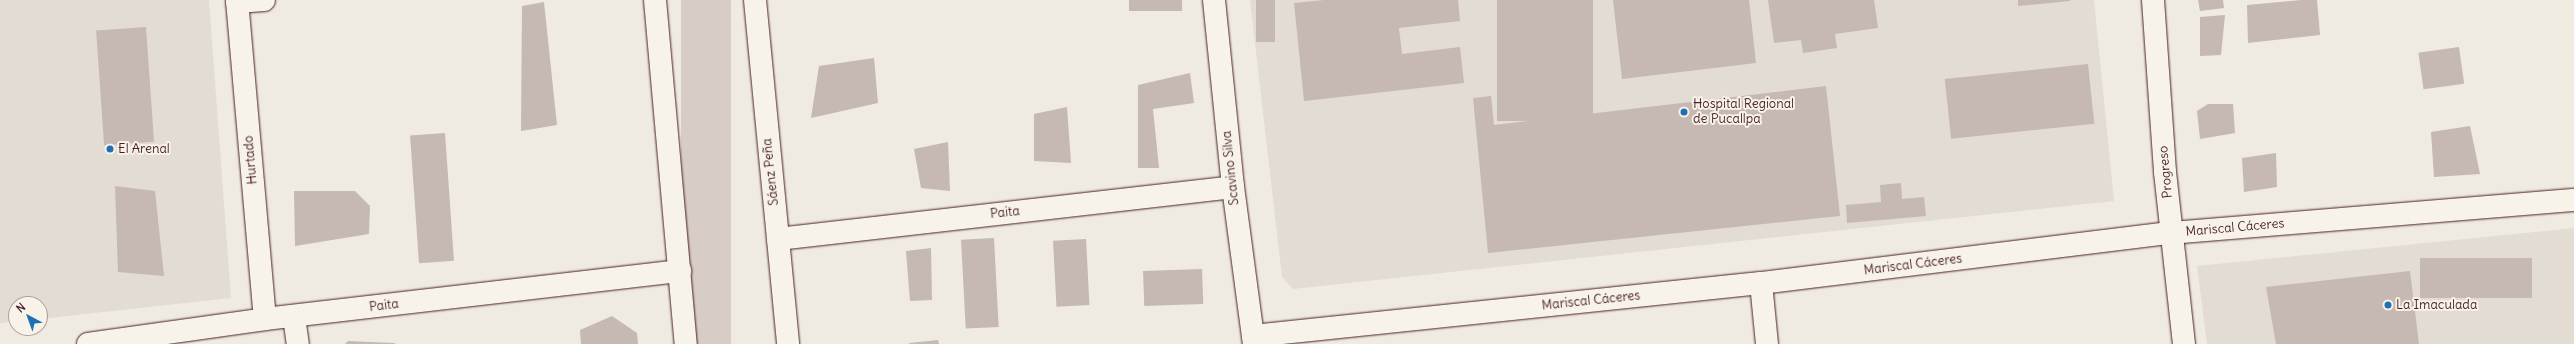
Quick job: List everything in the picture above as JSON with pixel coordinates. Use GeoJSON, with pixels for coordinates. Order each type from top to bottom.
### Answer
{"type":"FeatureCollection","features":[{"type":"Feature","properties":{"kind":"street"},"geometry":{"type":"LineString","coordinates":[[237,1],[264,0]]}},
{"type":"Feature","properties":{"kind":"street"},"geometry":{"type":"LineString","coordinates":[[655,0],[686,344]]}},
{"type":"Feature","properties":{"kind":"street","name":"Sáenz Peña"},"geometry":{"type":"LineString","coordinates":[[755,0],[788,344]]}},
{"type":"Feature","properties":{"kind":"street","name":"Scavino Silva"},"geometry":{"type":"LineString","coordinates":[[1214,0],[1233,187],[1253,340]]}},
{"type":"Feature","properties":{"kind":"street","name":"Progreso"},"geometry":{"type":"LineString","coordinates":[[2153,0],[2172,233],[2184,344]]}},
{"type":"Feature","properties":{"kind":"street","name":"Hurtado"},"geometry":{"type":"LineString","coordinates":[[237,1],[265,319]]}},
{"type":"Feature","properties":{"kind":"street","name":"Paita"},"geometry":{"type":"LineString","coordinates":[[778,238],[1233,187]]}},
{"type":"Feature","properties":{"kind":"street","name":"Mariscal Cáceres"},"geometry":{"type":"LineString","coordinates":[[1253,340],[1761,283],[2172,233],[2574,200]]}},
{"type":"Feature","properties":{"kind":"street","name":"Paita"},"geometry":{"type":"LineString","coordinates":[[88,344],[265,319],[294,317],[680,271]]}},
{"type":"Feature","properties":{"kind":"street"},"geometry":{"type":"LineString","coordinates":[[1761,283],[1768,344]]}},
{"type":"Feature","properties":{"kind":"street"},"geometry":{"type":"LineString","coordinates":[[294,317],[298,344]]}},
{"type":"Feature","properties":{"kind":"shaded area","name":"El Arenal"},"geometry":{"type":"Polygon","coordinates":[[[0,0],[209,0],[231,298],[48,318],[48,296],[8,296],[8,322],[0,323],[0,0]]]}},
{"type":"Feature","properties":{"kind":"shaded area"},"geometry":{"type":"Polygon","coordinates":[[[681,0],[731,0],[731,344],[681,344],[681,0]]]}},
{"type":"Feature","properties":{"kind":"shaded area","name":"Hospital Regional de Pucallpa"},"geometry":{"type":"Polygon","coordinates":[[[1250,0],[2094,0],[2114,201],[1293,289],[1282,277],[1250,0]]]}},
{"type":"Feature","properties":{"kind":"shaded area","name":"La Imaculada"},"geometry":{"type":"Polygon","coordinates":[[[2574,228],[2574,344],[2207,344],[2197,266],[2574,228]]]}},
{"type":"Feature","properties":{"kind":"building"},"geometry":{"type":"Polygon","coordinates":[[[1129,0],[1182,0],[1182,11],[1129,11],[1129,0]]]}},
{"type":"Feature","properties":{"kind":"building"},"geometry":{"type":"Polygon","coordinates":[[[1256,0],[1275,0],[1275,42],[1256,42],[1256,0]]]}},
{"type":"Feature","properties":{"kind":"building"},"geometry":{"type":"Polygon","coordinates":[[[1324,0],[1458,0],[1460,21],[1399,28],[1402,54],[1460,47],[1464,83],[1304,101],[1294,3],[1324,0]]]}},
{"type":"Feature","properties":{"kind":"building"},"geometry":{"type":"Polygon","coordinates":[[[1497,0],[1593,0],[1593,121],[1497,121],[1497,0]]]}},
{"type":"Feature","properties":{"kind":"building"},"geometry":{"type":"Polygon","coordinates":[[[1613,0],[1749,0],[1756,63],[1622,79],[1613,0]]]}},
{"type":"Feature","properties":{"kind":"building"},"geometry":{"type":"Polygon","coordinates":[[[1768,0],[1874,0],[1878,28],[1835,34],[1837,48],[1803,53],[1801,40],[1774,43],[1768,0]]]}},
{"type":"Feature","properties":{"kind":"building"},"geometry":{"type":"Polygon","coordinates":[[[2018,0],[2070,0],[2070,1],[2018,6],[2018,0]]]}},
{"type":"Feature","properties":{"kind":"building"},"geometry":{"type":"Polygon","coordinates":[[[2198,0],[2223,0],[2224,8],[2200,11],[2198,0]]]}},
{"type":"Feature","properties":{"kind":"building"},"geometry":{"type":"Polygon","coordinates":[[[2317,0],[2320,35],[2248,43],[2247,5],[2317,0]]]}},
{"type":"Feature","properties":{"kind":"building"},"geometry":{"type":"Polygon","coordinates":[[[544,2],[557,125],[521,131],[522,6],[544,2]]]}},
{"type":"Feature","properties":{"kind":"building"},"geometry":{"type":"Polygon","coordinates":[[[2225,15],[2221,55],[2200,56],[2200,17],[2225,15]]]}},
{"type":"Feature","properties":{"kind":"building"},"geometry":{"type":"Polygon","coordinates":[[[146,27],[154,142],[104,145],[96,30],[146,27]]]}},
{"type":"Feature","properties":{"kind":"building"},"geometry":{"type":"Polygon","coordinates":[[[2459,47],[2464,84],[2424,89],[2418,53],[2459,47]]]}},
{"type":"Feature","properties":{"kind":"building"},"geometry":{"type":"Polygon","coordinates":[[[874,58],[878,103],[811,118],[819,66],[874,58]]]}},
{"type":"Feature","properties":{"kind":"building"},"geometry":{"type":"Polygon","coordinates":[[[2088,64],[2094,124],[1951,139],[1945,79],[2088,64]]]}},
{"type":"Feature","properties":{"kind":"building"},"geometry":{"type":"Polygon","coordinates":[[[1190,73],[1194,103],[1153,109],[1159,168],[1138,168],[1138,85],[1190,73]]]}},
{"type":"Feature","properties":{"kind":"building"},"geometry":{"type":"Polygon","coordinates":[[[1826,86],[1840,216],[1488,253],[1473,98],[1491,96],[1494,125],[1826,86]]]}},
{"type":"Feature","properties":{"kind":"building"},"geometry":{"type":"Polygon","coordinates":[[[2208,104],[2233,104],[2235,133],[2200,139],[2197,111],[2208,104]]]}},
{"type":"Feature","properties":{"kind":"building"},"geometry":{"type":"Polygon","coordinates":[[[1067,107],[1071,163],[1034,161],[1034,114],[1067,107]]]}},
{"type":"Feature","properties":{"kind":"building"},"geometry":{"type":"Polygon","coordinates":[[[2470,126],[2480,174],[2434,177],[2431,132],[2470,126]]]}},
{"type":"Feature","properties":{"kind":"building"},"geometry":{"type":"Polygon","coordinates":[[[445,133],[454,261],[419,263],[410,135],[445,133]]]}},
{"type":"Feature","properties":{"kind":"building"},"geometry":{"type":"Polygon","coordinates":[[[948,142],[950,191],[921,188],[914,149],[948,142]]]}},
{"type":"Feature","properties":{"kind":"building"},"geometry":{"type":"Polygon","coordinates":[[[2276,153],[2277,187],[2244,192],[2242,158],[2276,153]]]}},
{"type":"Feature","properties":{"kind":"building"},"geometry":{"type":"Polygon","coordinates":[[[1901,183],[1902,199],[1924,197],[1926,216],[1847,223],[1846,205],[1881,202],[1880,185],[1901,183]]]}},
{"type":"Feature","properties":{"kind":"building"},"geometry":{"type":"Polygon","coordinates":[[[115,186],[155,191],[164,276],[118,272],[115,186]]]}},
{"type":"Feature","properties":{"kind":"building"},"geometry":{"type":"Polygon","coordinates":[[[294,191],[355,191],[370,206],[369,234],[295,246],[294,191]]]}},
{"type":"Feature","properties":{"kind":"building"},"geometry":{"type":"Polygon","coordinates":[[[994,238],[999,327],[966,329],[961,240],[994,238]]]}},
{"type":"Feature","properties":{"kind":"building"},"geometry":{"type":"Polygon","coordinates":[[[1086,239],[1089,305],[1056,307],[1053,241],[1086,239]]]}},
{"type":"Feature","properties":{"kind":"building"},"geometry":{"type":"Polygon","coordinates":[[[931,248],[932,300],[910,301],[906,251],[931,248]]]}},
{"type":"Feature","properties":{"kind":"building"},"geometry":{"type":"Polygon","coordinates":[[[2420,258],[2532,258],[2532,298],[2420,298],[2420,258]]]}},
{"type":"Feature","properties":{"kind":"building"},"geometry":{"type":"Polygon","coordinates":[[[1202,269],[1203,304],[1144,306],[1143,271],[1202,269]]]}},
{"type":"Feature","properties":{"kind":"building"},"geometry":{"type":"Polygon","coordinates":[[[2410,271],[2419,344],[2276,344],[2266,287],[2410,271]]]}},
{"type":"Feature","properties":{"kind":"building"},"geometry":{"type":"Polygon","coordinates":[[[612,316],[637,333],[638,344],[581,344],[580,330],[612,316]]]}},
{"type":"Feature","properties":{"kind":"building"},"geometry":{"type":"Polygon","coordinates":[[[938,340],[939,344],[909,344],[909,343],[938,340]]]}},
{"type":"Feature","properties":{"kind":"building"},"geometry":{"type":"Polygon","coordinates":[[[348,341],[395,343],[395,344],[345,344],[348,341]]]}},
{"type":"Feature","properties":{"kind":"place","name":"Hospital Regional de Pucallpa"},"geometry":{"type":"Point","coordinates":[1684,112]}},
{"type":"Feature","properties":{"kind":"place","name":"El Arenal"},"geometry":{"type":"Point","coordinates":[110,149]}},
{"type":"Feature","properties":{"kind":"place","name":"La Imaculada"},"geometry":{"type":"Point","coordinates":[2388,305]}}]}
